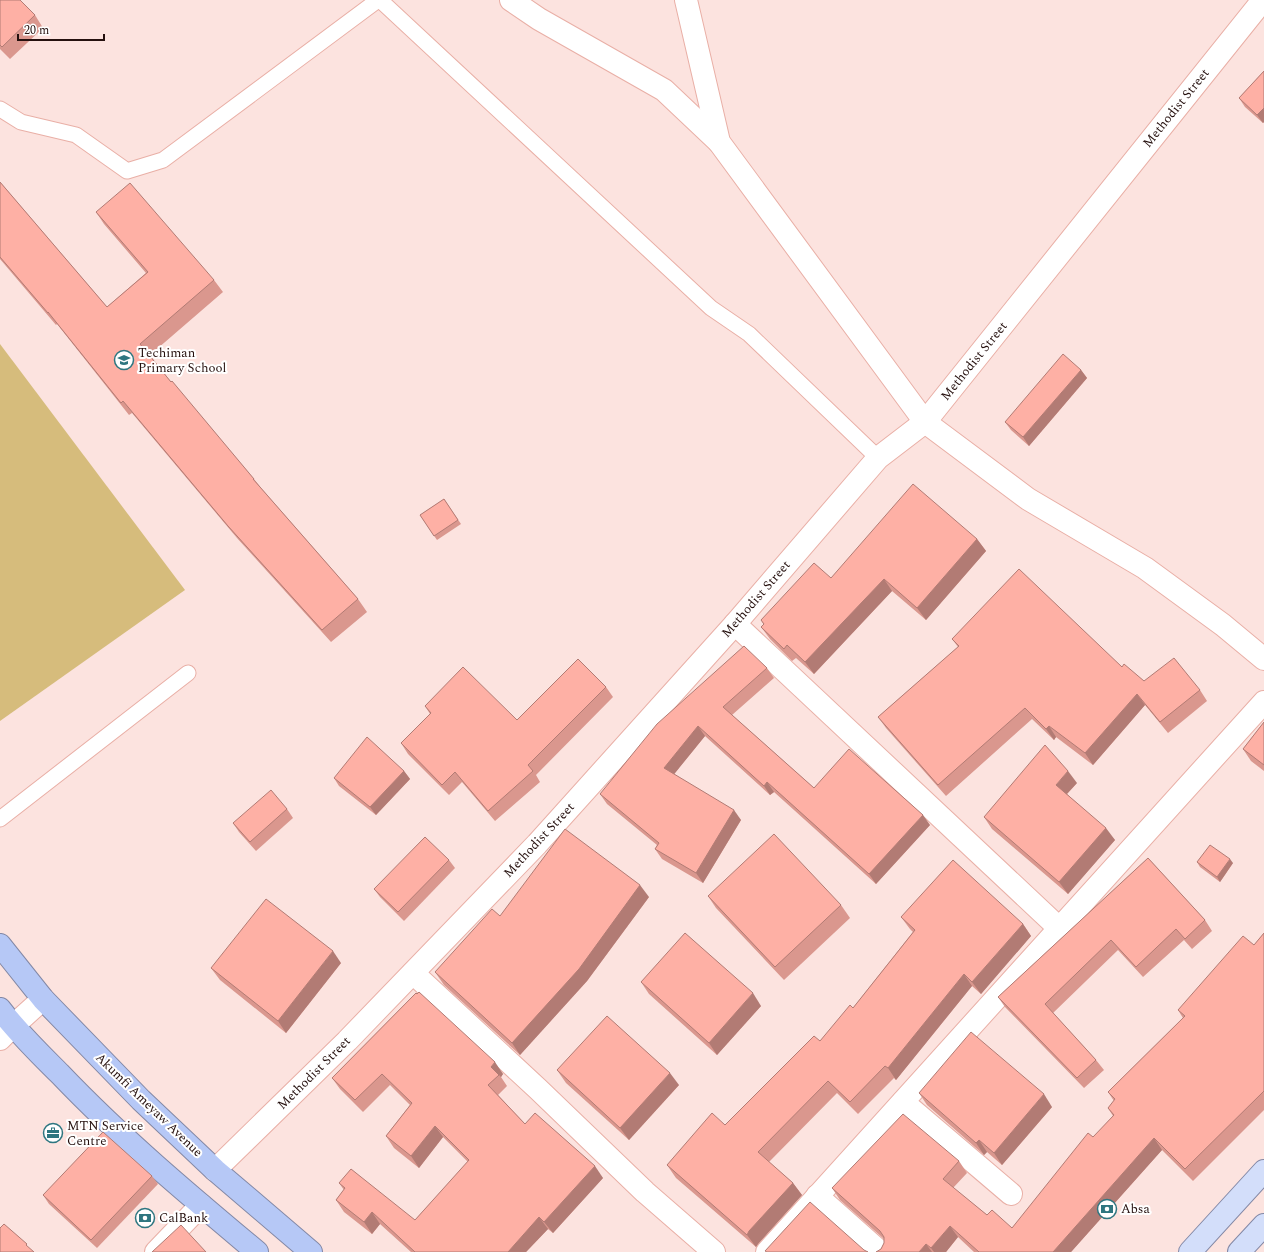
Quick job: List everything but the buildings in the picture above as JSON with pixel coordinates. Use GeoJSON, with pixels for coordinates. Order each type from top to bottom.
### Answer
{"type":"FeatureCollection","features":[{"type":"Feature","properties":{"kind":"highway","name":"Akumfi Ameyaw Avenue"},"geometry":{"type":"LineString","coordinates":[[0,945],[43,999],[142,1100],[215,1170],[311,1252]]}},
{"type":"Feature","properties":{"kind":"highway"},"geometry":{"type":"LineString","coordinates":[[4,1025],[94,1110],[201,1206],[256,1252]]}},
{"type":"Feature","properties":{"kind":"main road"},"geometry":{"type":"LineString","coordinates":[[1190,1252],[1264,1171]]}},
{"type":"Feature","properties":{"kind":"main road"},"geometry":{"type":"LineString","coordinates":[[1239,1252],[1264,1225]]}},
{"type":"Feature","properties":{"kind":"street"},"geometry":{"type":"LineString","coordinates":[[511,0],[539,19],[664,90],[719,142],[925,422],[1028,499],[1145,568],[1223,625],[1264,659]]}},
{"type":"Feature","properties":{"kind":"street"},"geometry":{"type":"LineString","coordinates":[[686,0],[719,142]]}},
{"type":"Feature","properties":{"kind":"street","name":"Methodist Street"},"geometry":{"type":"LineString","coordinates":[[215,1170],[347,1040],[537,844],[735,624],[878,458],[925,422],[1263,0]]}},
{"type":"Feature","properties":{"kind":"street"},"geometry":{"type":"LineString","coordinates":[[735,624],[1059,928]]}},
{"type":"Feature","properties":{"kind":"street"},"geometry":{"type":"LineString","coordinates":[[767,1252],[1264,702]]}},
{"type":"Feature","properties":{"kind":"street"},"geometry":{"type":"LineString","coordinates":[[413,973],[646,1192],[714,1252]]}},
{"type":"Feature","properties":{"kind":"street"},"geometry":{"type":"LineString","coordinates":[[4,1025],[43,999]]}},
{"type":"Feature","properties":{"kind":"street"},"geometry":{"type":"LineString","coordinates":[[903,1102],[1011,1194]]}},
{"type":"Feature","properties":{"kind":"street"},"geometry":{"type":"LineString","coordinates":[[817,1196],[880,1252]]}},
{"type":"Feature","properties":{"kind":"street"},"geometry":{"type":"LineString","coordinates":[[156,1252],[201,1206]]}},
{"type":"Feature","properties":{"kind":"lane"},"geometry":{"type":"LineString","coordinates":[[0,108],[21,122],[76,135],[127,172],[163,160],[379,0],[711,308],[749,334],[878,458]]}},
{"type":"Feature","properties":{"kind":"lane"},"geometry":{"type":"LineString","coordinates":[[0,819],[188,674]]}},
{"type":"Feature","properties":{"kind":"shaded area"},"geometry":{"type":"Polygon","coordinates":[[[0,344],[185,590],[0,721],[0,344]]]}},
{"type":"Feature","properties":{"kind":"place","name":"Techiman Primary School"},"geometry":{"type":"Point","coordinates":[124,360]}},
{"type":"Feature","properties":{"kind":"place","name":"MTN Service Centre"},"geometry":{"type":"Point","coordinates":[53,1133]}},
{"type":"Feature","properties":{"kind":"place","name":"Absa"},"geometry":{"type":"Point","coordinates":[1107,1209]}},
{"type":"Feature","properties":{"kind":"place","name":"CalBank"},"geometry":{"type":"Point","coordinates":[145,1218]}}]}
